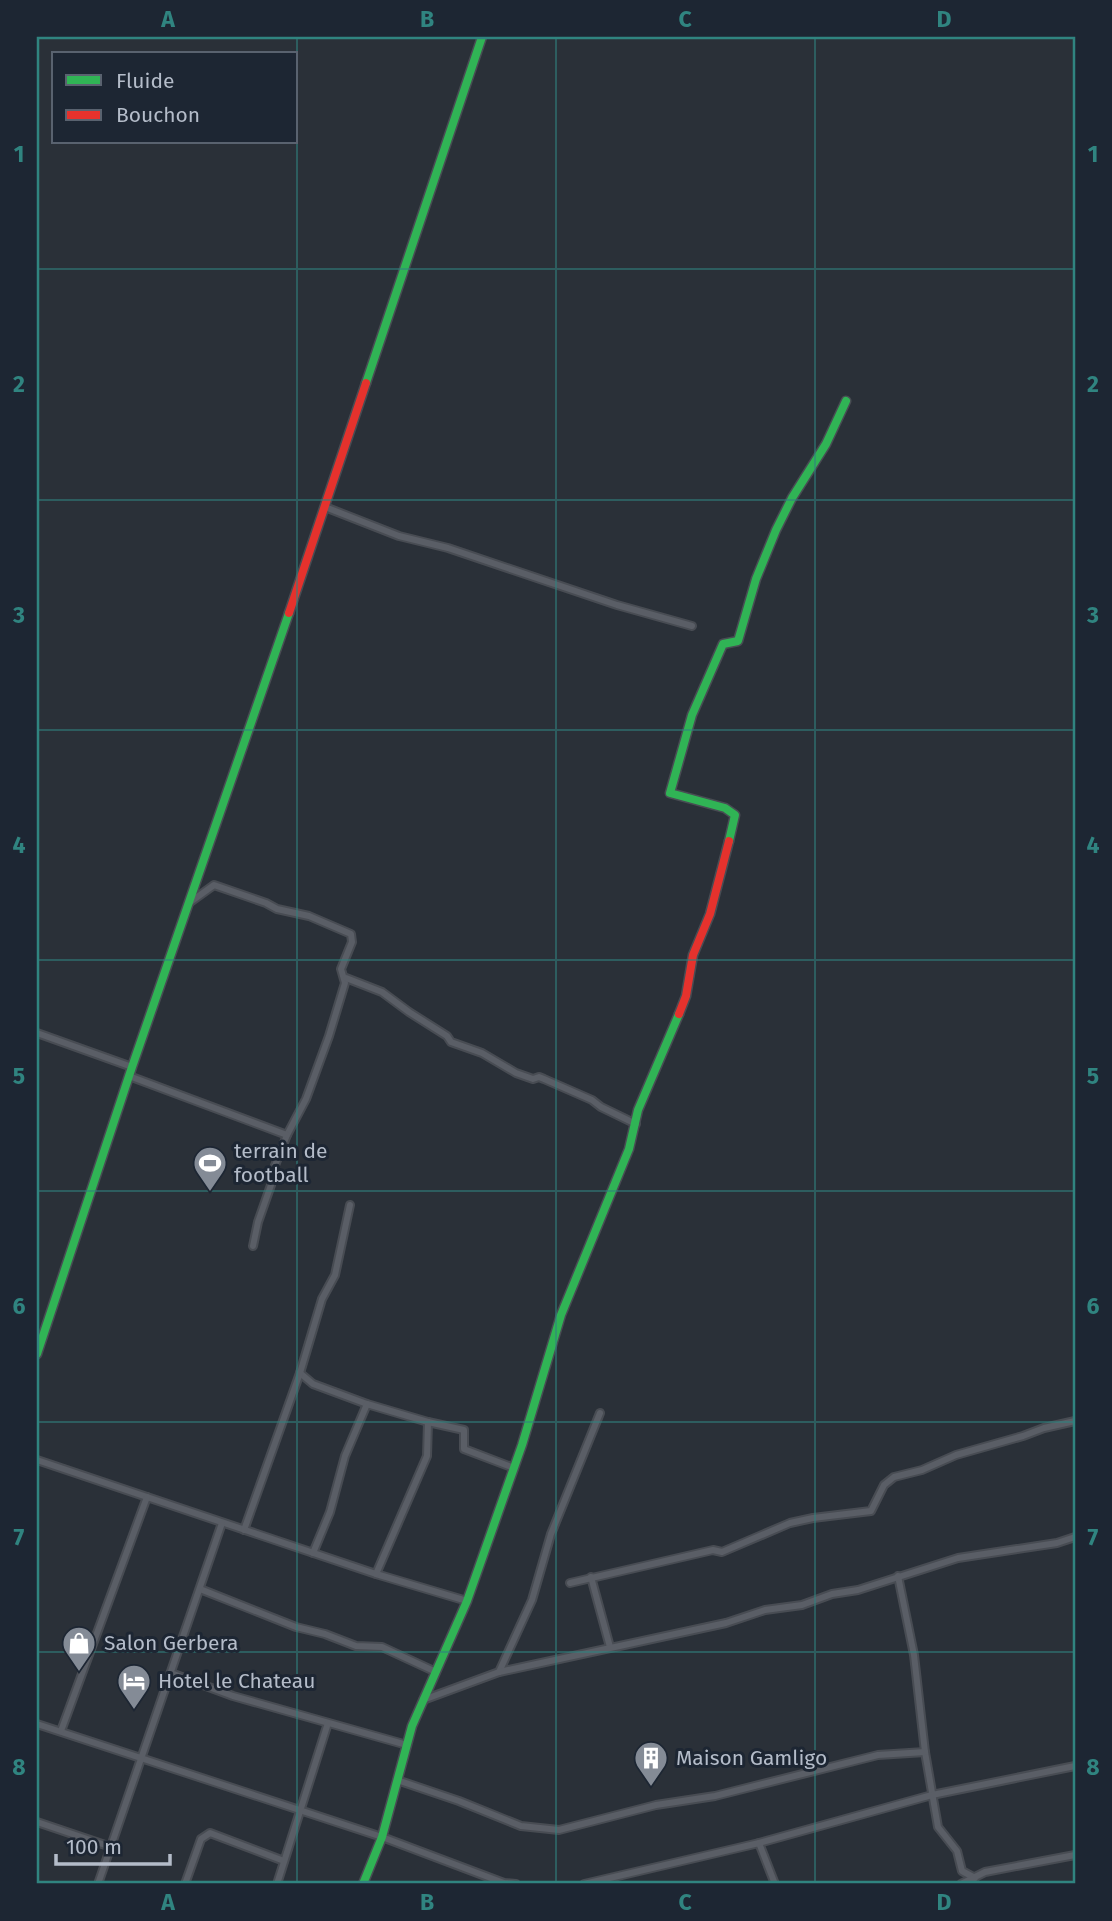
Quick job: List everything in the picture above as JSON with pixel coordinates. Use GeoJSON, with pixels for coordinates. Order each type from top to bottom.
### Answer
{"type":"FeatureCollection","features":[{"type":"Feature","properties":{"kind":"street"},"geometry":{"type":"LineString","coordinates":[[37,1354],[130,1072],[325,507],[482,37]]}},
{"type":"Feature","properties":{"kind":"street"},"geometry":{"type":"LineString","coordinates":[[363,1884],[382,1836],[407,1745],[423,1700],[467,1601],[546,1371],[561,1315],[629,1149],[643,1097],[686,996],[692,955],[710,914],[719,884],[735,815],[725,808],[670,793],[681,745],[696,703],[718,661],[723,644],[738,641],[756,579],[776,530],[792,498],[826,444],[846,401]]}},
{"type":"Feature","properties":{"kind":"street"},"geometry":{"type":"LineString","coordinates":[[325,507],[398,536],[448,548],[692,626]]}},
{"type":"Feature","properties":{"kind":"street"},"geometry":{"type":"LineString","coordinates":[[197,878],[276,909],[309,916],[351,934],[352,942],[341,970],[346,978],[382,992],[447,1036],[451,1042],[482,1053],[516,1073],[533,1079],[544,1079],[580,1094],[636,1124]]}},
{"type":"Feature","properties":{"kind":"street"},"geometry":{"type":"LineString","coordinates":[[188,904],[214,885]]}},
{"type":"Feature","properties":{"kind":"street"},"geometry":{"type":"LineString","coordinates":[[253,1246],[272,1173],[322,1057],[346,978]]}},
{"type":"Feature","properties":{"kind":"street"},"geometry":{"type":"LineString","coordinates":[[37,1034],[287,1135]]}},
{"type":"Feature","properties":{"kind":"street"},"geometry":{"type":"LineString","coordinates":[[244,1530],[300,1373],[322,1299],[335,1275],[350,1205]]}},
{"type":"Feature","properties":{"kind":"street"},"geometry":{"type":"LineString","coordinates":[[300,1373],[313,1384],[368,1404],[464,1430],[464,1449],[513,1468]]}},
{"type":"Feature","properties":{"kind":"street"},"geometry":{"type":"LineString","coordinates":[[313,1553],[330,1512],[345,1456],[368,1404]]}},
{"type":"Feature","properties":{"kind":"street"},"geometry":{"type":"LineString","coordinates":[[499,1672],[532,1600],[551,1534],[600,1412]]}},
{"type":"Feature","properties":{"kind":"street"},"geometry":{"type":"LineString","coordinates":[[570,1583],[713,1550],[722,1552],[801,1521],[871,1511],[884,1485],[894,1477],[922,1470],[956,1455],[1075,1421]]}},
{"type":"Feature","properties":{"kind":"street"},"geometry":{"type":"LineString","coordinates":[[376,1574],[427,1456],[428,1422]]}},
{"type":"Feature","properties":{"kind":"street"},"geometry":{"type":"LineString","coordinates":[[37,1460],[376,1574],[467,1601]]}},
{"type":"Feature","properties":{"kind":"street"},"geometry":{"type":"LineString","coordinates":[[61,1731],[147,1497]]}},
{"type":"Feature","properties":{"kind":"street"},"geometry":{"type":"LineString","coordinates":[[98,1884],[222,1523]]}},
{"type":"Feature","properties":{"kind":"street"},"geometry":{"type":"LineString","coordinates":[[423,1700],[499,1672],[726,1623],[765,1611],[802,1605],[958,1558],[1057,1543],[1075,1537]]}},
{"type":"Feature","properties":{"kind":"street"},"geometry":{"type":"LineString","coordinates":[[898,1576],[914,1655],[925,1752],[938,1827],[957,1851],[962,1871],[975,1878]]}},
{"type":"Feature","properties":{"kind":"street"},"geometry":{"type":"LineString","coordinates":[[591,1577],[610,1647]]}},
{"type":"Feature","properties":{"kind":"street"},"geometry":{"type":"LineString","coordinates":[[201,1589],[296,1627],[356,1646],[382,1647],[436,1672]]}},
{"type":"Feature","properties":{"kind":"street"},"geometry":{"type":"LineString","coordinates":[[170,1674],[233,1696],[407,1745]]}},
{"type":"Feature","properties":{"kind":"street"},"geometry":{"type":"LineString","coordinates":[[277,1884],[328,1723]]}},
{"type":"Feature","properties":{"kind":"street"},"geometry":{"type":"LineString","coordinates":[[37,1724],[382,1836],[504,1882],[516,1884]]}},
{"type":"Feature","properties":{"kind":"street"},"geometry":{"type":"LineString","coordinates":[[397,1780],[521,1826],[558,1830],[656,1805],[715,1796],[878,1755],[925,1752]]}},
{"type":"Feature","properties":{"kind":"street"},"geometry":{"type":"LineString","coordinates":[[584,1884],[759,1843],[932,1795],[1075,1766]]}},
{"type":"Feature","properties":{"kind":"street"},"geometry":{"type":"LineString","coordinates":[[37,1822],[111,1847]]}},
{"type":"Feature","properties":{"kind":"street"},"geometry":{"type":"LineString","coordinates":[[185,1884],[201,1839],[210,1833],[284,1861]]}},
{"type":"Feature","properties":{"kind":"street"},"geometry":{"type":"LineString","coordinates":[[759,1843],[775,1884]]}},
{"type":"Feature","properties":{"kind":"street"},"geometry":{"type":"LineString","coordinates":[[961,1884],[985,1872],[1075,1855]]}},
{"type":"Feature","properties":{"kind":"traffic: fast"},"geometry":{"type":"LineString","coordinates":[[366,383],[482,37]]}},
{"type":"Feature","properties":{"kind":"traffic: fast"},"geometry":{"type":"LineString","coordinates":[[729,841],[735,815],[725,808],[670,793],[692,715],[723,644],[738,641],[756,579],[776,530],[792,498],[826,444],[846,401]]}},
{"type":"Feature","properties":{"kind":"traffic: fast"},"geometry":{"type":"LineString","coordinates":[[37,1354],[132,1067],[289,613]]}},
{"type":"Feature","properties":{"kind":"traffic: fast"},"geometry":{"type":"LineString","coordinates":[[363,1884],[382,1837],[412,1726],[467,1601],[522,1445],[561,1315],[629,1149],[638,1110],[679,1014]]}},
{"type":"Feature","properties":{"kind":"traffic: jam"},"geometry":{"type":"LineString","coordinates":[[289,613],[366,383]]}},
{"type":"Feature","properties":{"kind":"traffic: jam"},"geometry":{"type":"LineString","coordinates":[[679,1014],[686,996],[693,955],[710,914],[729,841]]}},
{"type":"Feature","properties":{"kind":"place","name":"terrain de football"},"geometry":{"type":"Point","coordinates":[210,1193]}},
{"type":"Feature","properties":{"kind":"place","name":"Salon Gerbera"},"geometry":{"type":"Point","coordinates":[79,1673]}},
{"type":"Feature","properties":{"kind":"place","name":"Hotel le Chateau"},"geometry":{"type":"Point","coordinates":[134,1711]}},
{"type":"Feature","properties":{"kind":"place","name":"Maison Gamligo"},"geometry":{"type":"Point","coordinates":[651,1788]}}]}
